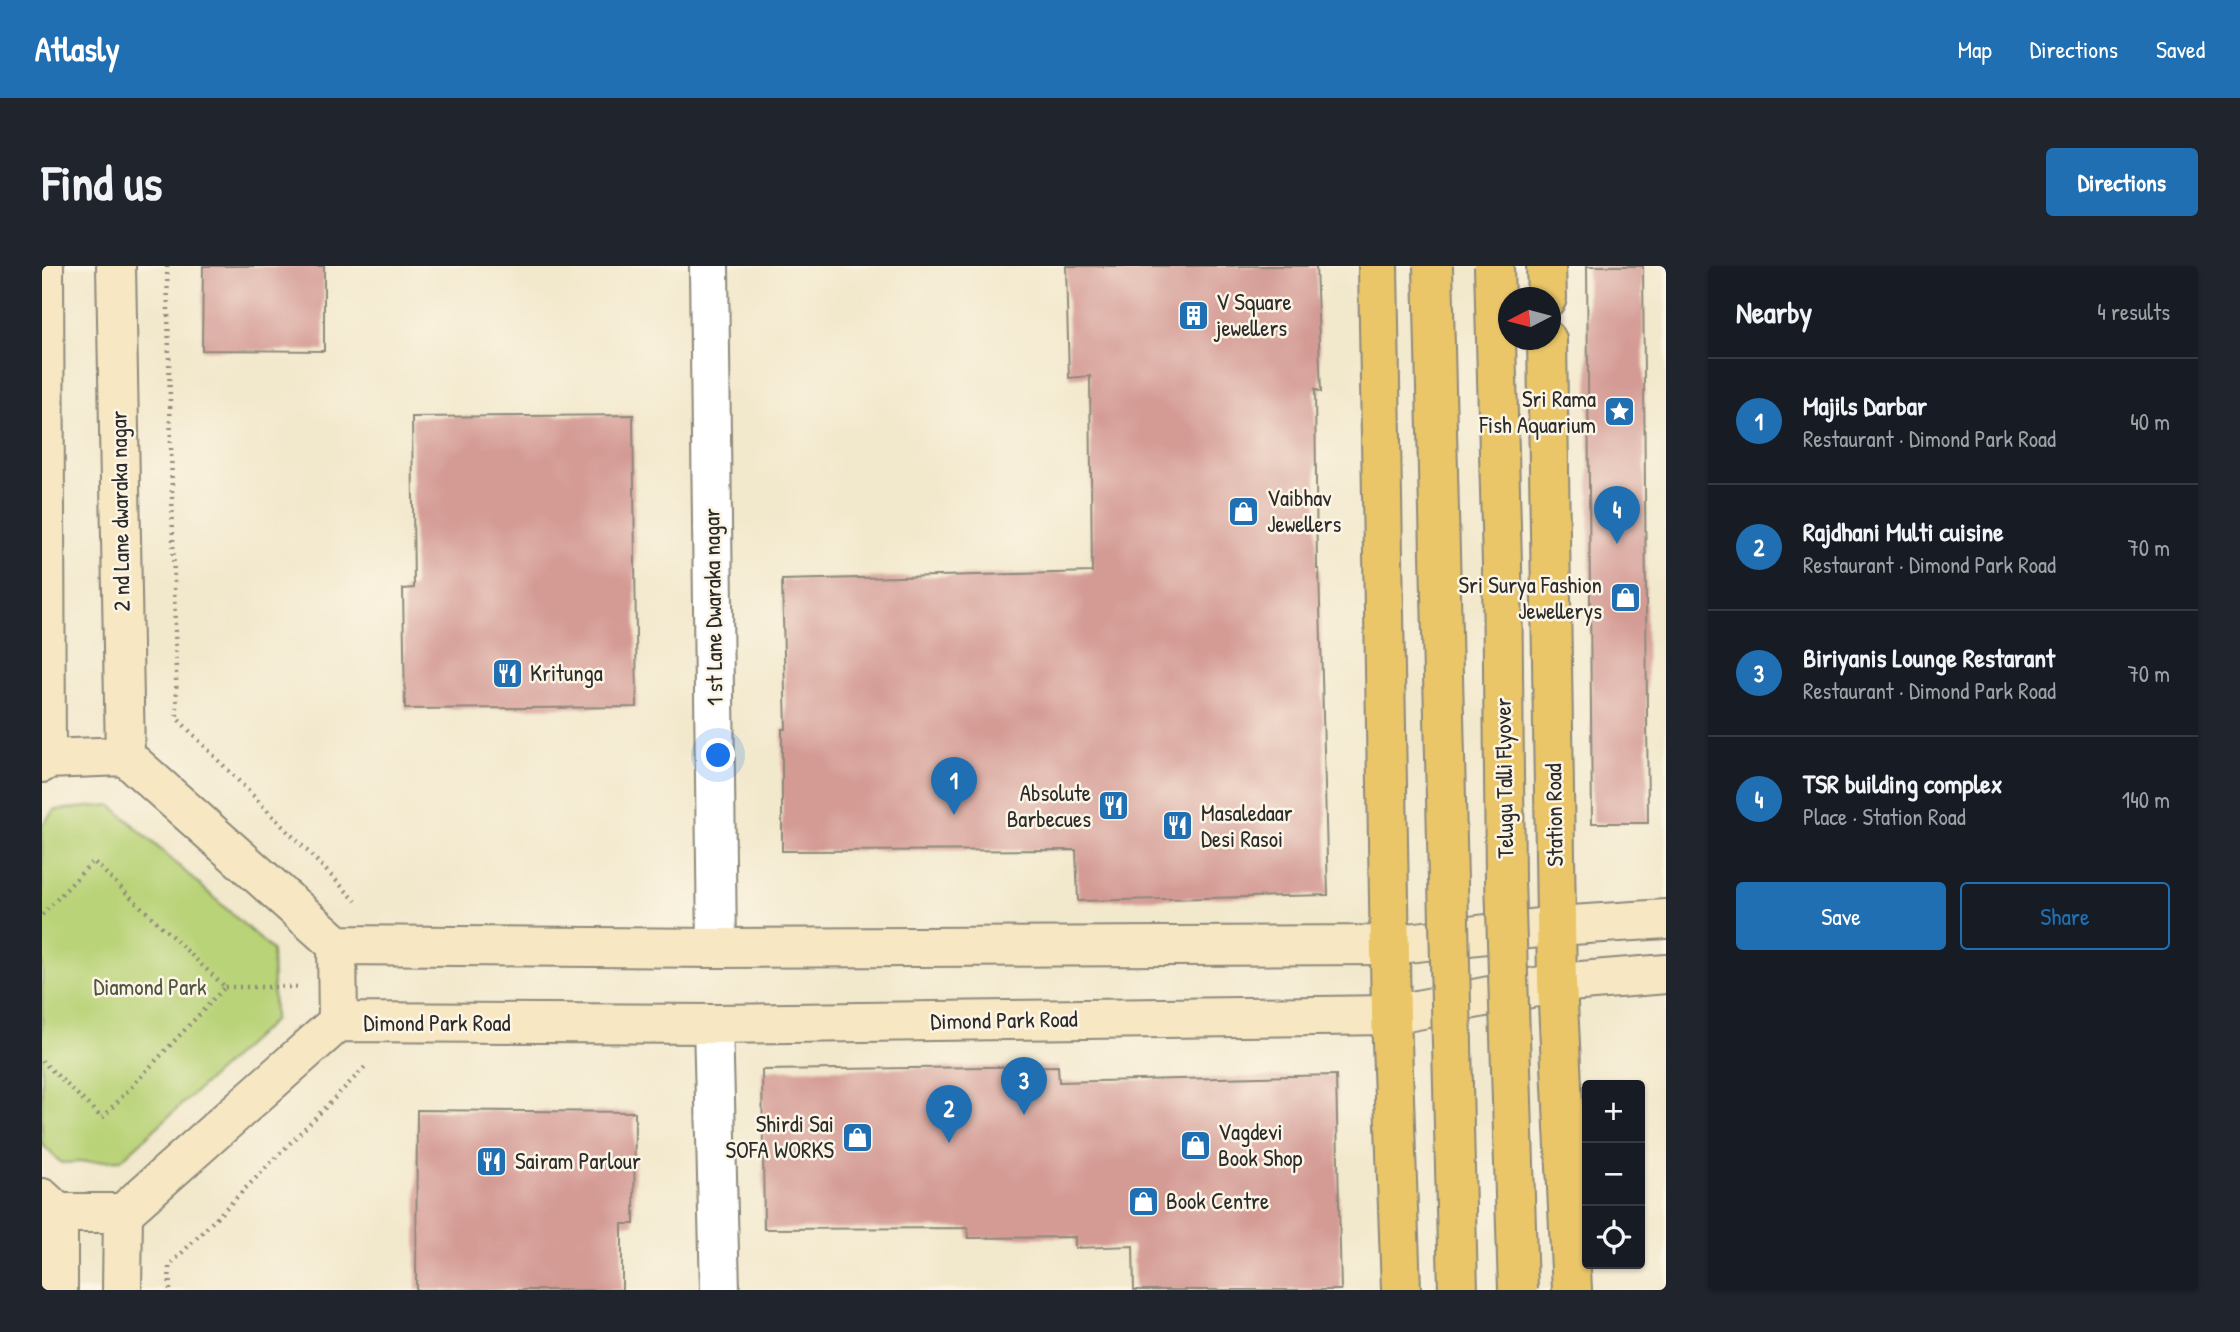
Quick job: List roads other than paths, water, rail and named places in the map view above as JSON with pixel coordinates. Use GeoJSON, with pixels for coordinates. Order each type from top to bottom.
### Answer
{"type":"FeatureCollection","features":[{"type":"Feature","properties":{"kind":"main road"},"geometry":{"type":"LineString","coordinates":[[44,266],[44,761],[125,756],[337,945],[716,948],[1390,945],[1556,926],[1666,919]]}},
{"type":"Feature","properties":{"kind":"main road","name":"2 nd Lane dwaraka nagar"},"geometry":{"type":"LineString","coordinates":[[116,266],[125,756]]}},
{"type":"Feature","properties":{"kind":"main road"},"geometry":{"type":"LineString","coordinates":[[1378,266],[1391,1015],[1401,1290]]}},
{"type":"Feature","properties":{"kind":"main road"},"geometry":{"type":"LineString","coordinates":[[1433,266],[1458,1290]]}},
{"type":"Feature","properties":{"kind":"main road","name":"Telugu Talli Flyover"},"geometry":{"type":"LineString","coordinates":[[1494,266],[1502,564],[1505,879],[1518,1290]]}},
{"type":"Feature","properties":{"kind":"main road"},"geometry":{"type":"LineString","coordinates":[[1546,266],[1547,287]]}},
{"type":"Feature","properties":{"kind":"main road","name":"Station Road"},"geometry":{"type":"LineString","coordinates":[[1548,350],[1557,983],[1572,1290]]}},
{"type":"Feature","properties":{"kind":"main road","name":"Dimond Park Road"},"geometry":{"type":"LineString","coordinates":[[337,945],[338,1022]]}},
{"type":"Feature","properties":{"kind":"main road","name":"Dimond Park Road"},"geometry":{"type":"LineString","coordinates":[[123,1213],[338,1022],[713,1024],[1391,1015],[1557,983],[1666,974]]}},
{"type":"Feature","properties":{"kind":"main road"},"geometry":{"type":"LineString","coordinates":[[58,1290],[50,1206],[123,1213],[122,1290]]}},
{"type":"Feature","properties":{"kind":"street","name":"1 st Lane Dwaraka nagar"},"geometry":{"type":"LineString","coordinates":[[709,266],[716,948]]}},
{"type":"Feature","properties":{"kind":"street"},"geometry":{"type":"LineString","coordinates":[[713,1024],[720,1290]]}},
{"type":"Feature","properties":{"kind":"place","name":"V Square jewellers"},"geometry":{"type":"Point","coordinates":[1193,315]}},
{"type":"Feature","properties":{"kind":"place","name":"Sri Rama Fish Aquarium"},"geometry":{"type":"Point","coordinates":[1619,412]}},
{"type":"Feature","properties":{"kind":"place","name":"Vaibhav Jewellers"},"geometry":{"type":"Point","coordinates":[1244,511]}},
{"type":"Feature","properties":{"kind":"place","name":"TSR building complex"},"geometry":{"type":"Point","coordinates":[1617,544]}},
{"type":"Feature","properties":{"kind":"place","name":"Sri Surya Fashion Jewellerys"},"geometry":{"type":"Point","coordinates":[1625,598]}},
{"type":"Feature","properties":{"kind":"place","name":"Kritunga"},"geometry":{"type":"Point","coordinates":[507,673]}},
{"type":"Feature","properties":{"kind":"place","name":"Absolute Barbecues"},"geometry":{"type":"Point","coordinates":[1114,806]}},
{"type":"Feature","properties":{"kind":"place","name":"Majils Darbar"},"geometry":{"type":"Point","coordinates":[954,815]}},
{"type":"Feature","properties":{"kind":"place","name":"Masaledaar Desi Rasoi"},"geometry":{"type":"Point","coordinates":[1178,826]}},
{"type":"Feature","properties":{"kind":"place","name":"Biriyanis Lounge Restarant"},"geometry":{"type":"Point","coordinates":[1024,1115]}},
{"type":"Feature","properties":{"kind":"place","name":"Shirdi Sai SOFA WORKS"},"geometry":{"type":"Point","coordinates":[857,1137]}},
{"type":"Feature","properties":{"kind":"place","name":"Rajdhani Multi cuisine"},"geometry":{"type":"Point","coordinates":[949,1143]}},
{"type":"Feature","properties":{"kind":"place","name":"Vagdevi Book Shop"},"geometry":{"type":"Point","coordinates":[1195,1145]}},
{"type":"Feature","properties":{"kind":"place","name":"Sairam Parlour"},"geometry":{"type":"Point","coordinates":[492,1161]}},
{"type":"Feature","properties":{"kind":"place","name":"Book Centre"},"geometry":{"type":"Point","coordinates":[1143,1201]}},
{"type":"Feature","properties":{"kind":"park label","name":"Diamond Park"},"geometry":{"type":"Point","coordinates":[150,987]}}]}
